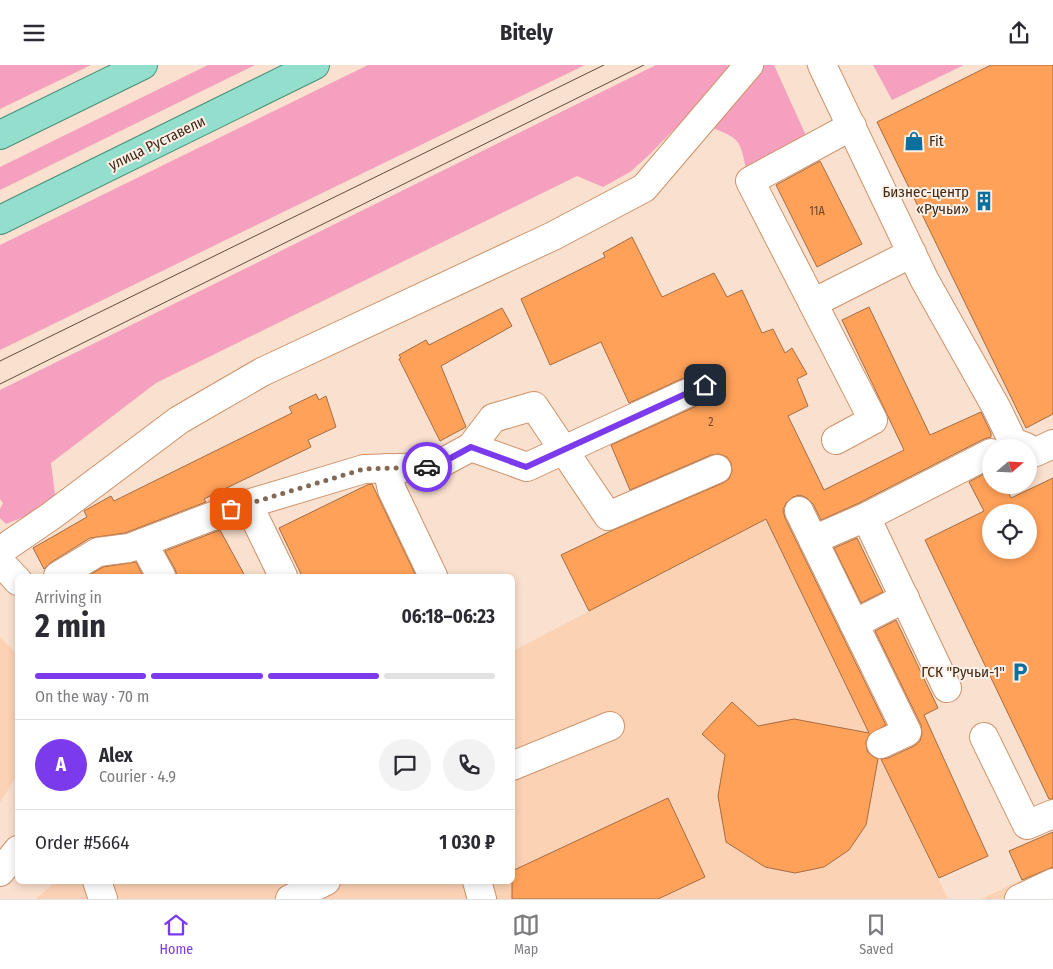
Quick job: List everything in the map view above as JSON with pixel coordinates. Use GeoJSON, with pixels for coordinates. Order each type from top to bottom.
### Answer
{"type":"FeatureCollection","features":[{"type":"Feature","properties":{"kind":"main road"},"geometry":{"type":"LineString","coordinates":[[0,135],[143,65]]}},
{"type":"Feature","properties":{"kind":"main road","name":"улица Руставели"},"geometry":{"type":"LineString","coordinates":[[0,220],[315,65]]}},
{"type":"Feature","properties":{"kind":"lane"},"geometry":{"type":"LineString","coordinates":[[0,551],[51,516],[179,420],[246,382],[271,368],[553,236],[644,188],[749,65]]}},
{"type":"Feature","properties":{"kind":"lane"},"geometry":{"type":"LineString","coordinates":[[822,65],[912,253],[996,407],[1008,439]]}},
{"type":"Feature","properties":{"kind":"lane"},"geometry":{"type":"LineString","coordinates":[[836,440],[873,421],[750,181],[852,126]]}},
{"type":"Feature","properties":{"kind":"lane"},"geometry":{"type":"LineString","coordinates":[[813,303],[912,253]]}},
{"type":"Feature","properties":{"kind":"lane"},"geometry":{"type":"LineString","coordinates":[[471,447],[526,467],[705,385]]}},
{"type":"Feature","properties":{"kind":"lane"},"geometry":{"type":"LineString","coordinates":[[61,574],[98,553],[129,548],[248,504],[364,469],[434,467],[471,447],[493,418],[534,406],[608,516],[717,469]]}},
{"type":"Feature","properties":{"kind":"lane"},"geometry":{"type":"LineString","coordinates":[[1038,451],[1053,444]]}},
{"type":"Feature","properties":{"kind":"lane"},"geometry":{"type":"LineString","coordinates":[[813,540],[982,462]]}},
{"type":"Feature","properties":{"kind":"lane"},"geometry":{"type":"LineString","coordinates":[[387,468],[392,490],[432,574]]}},
{"type":"Feature","properties":{"kind":"lane"},"geometry":{"type":"LineString","coordinates":[[248,504],[282,574]]}},
{"type":"Feature","properties":{"kind":"lane"},"geometry":{"type":"LineString","coordinates":[[799,511],[907,732],[880,744]]}},
{"type":"Feature","properties":{"kind":"lane"},"geometry":{"type":"LineString","coordinates":[[866,517],[947,688]]}},
{"type":"Feature","properties":{"kind":"lane"},"geometry":{"type":"LineString","coordinates":[[143,543],[160,574]]}},
{"type":"Feature","properties":{"kind":"lane"},"geometry":{"type":"LineString","coordinates":[[0,563],[15,578]]}},
{"type":"Feature","properties":{"kind":"lane"},"geometry":{"type":"LineString","coordinates":[[854,624],[905,598]]}},
{"type":"Feature","properties":{"kind":"lane"},"geometry":{"type":"LineString","coordinates":[[515,765],[610,726]]}},
{"type":"Feature","properties":{"kind":"lane"},"geometry":{"type":"LineString","coordinates":[[984,737],[1027,825],[1053,813]]}},
{"type":"Feature","properties":{"kind":"lane"},"geometry":{"type":"LineString","coordinates":[[0,872],[15,854]]}},
{"type":"Feature","properties":{"kind":"lane"},"geometry":{"type":"LineString","coordinates":[[1019,899],[1053,883]]}},
{"type":"Feature","properties":{"kind":"lane"},"geometry":{"type":"LineString","coordinates":[[98,884],[103,899]]}},
{"type":"Feature","properties":{"kind":"lane"},"geometry":{"type":"LineString","coordinates":[[290,899],[320,884]]}},
{"type":"Feature","properties":{"kind":"lane"},"geometry":{"type":"LineString","coordinates":[[478,884],[482,899]]}},
{"type":"Feature","properties":{"kind":"shaded area"},"geometry":{"type":"Polygon","coordinates":[[[0,65],[91,65],[0,109],[0,65]]]}},
{"type":"Feature","properties":{"kind":"shaded area"},"geometry":{"type":"Polygon","coordinates":[[[208,65],[255,65],[0,190],[0,167],[208,65]]]}},
{"type":"Feature","properties":{"kind":"shaded area"},"geometry":{"type":"Polygon","coordinates":[[[368,65],[585,65],[0,350],[0,245],[368,65]]]}},
{"type":"Feature","properties":{"kind":"shaded area"},"geometry":{"type":"Polygon","coordinates":[[[656,65],[732,65],[704,99],[630,172],[603,187],[577,176],[156,383],[51,463],[55,495],[34,513],[6,524],[0,518],[0,509],[3,503],[0,499],[0,390],[656,65]]]}},
{"type":"Feature","properties":{"kind":"shaded area"},"geometry":{"type":"Polygon","coordinates":[[[761,65],[774,65],[808,140],[747,173],[740,146],[737,142],[727,134],[708,126],[761,65]]]}},
{"type":"Feature","properties":{"kind":"shaded area"},"geometry":{"type":"Polygon","coordinates":[[[873,65],[964,65],[892,100],[873,65]]]}},
{"type":"Feature","properties":{"kind":"shaded area"},"geometry":{"type":"Polygon","coordinates":[[[766,519],[948,899],[36,899],[53,884],[515,884],[515,650],[766,519]]]}},
{"type":"Feature","properties":{"kind":"shaded area"},"geometry":{"type":"Polygon","coordinates":[[[0,637],[15,652],[15,778],[0,803],[0,637]]]}},
{"type":"Feature","properties":{"kind":"shaded area"},"geometry":{"type":"Polygon","coordinates":[[[1053,867],[1053,899],[981,899],[1022,880],[1053,867]]]}},
{"type":"Feature","properties":{"kind":"building","name":"Бизнес-центр «Ручьи»"},"geometry":{"type":"Polygon","coordinates":[[[991,65],[1053,65],[1053,414],[1026,428],[877,122],[991,65]]]}},
{"type":"Feature","properties":{"kind":"building"},"geometry":{"type":"Polygon","coordinates":[[[820,161],[862,244],[817,267],[776,185],[820,161]]]}},
{"type":"Feature","properties":{"kind":"building"},"geometry":{"type":"Polygon","coordinates":[[[632,237],[662,297],[714,273],[727,297],[742,290],[762,333],[773,329],[785,353],[792,348],[807,374],[797,379],[808,406],[788,416],[824,490],[904,450],[842,320],[869,307],[930,435],[981,412],[991,433],[991,437],[982,439],[859,503],[821,520],[813,504],[807,498],[800,495],[793,497],[786,503],[783,510],[785,518],[886,725],[869,735],[866,742],[867,751],[878,759],[866,825],[849,850],[824,867],[795,873],[765,867],[726,842],[718,796],[725,755],[702,734],[732,702],[758,726],[794,719],[869,733],[766,519],[589,611],[561,555],[611,531],[723,483],[729,479],[732,471],[731,463],[727,457],[719,454],[711,455],[630,490],[611,445],[712,399],[720,387],[719,378],[714,372],[707,370],[699,371],[629,403],[601,342],[550,365],[521,299],[605,257],[603,253],[632,237]]]}},
{"type":"Feature","properties":{"kind":"building"},"geometry":{"type":"Polygon","coordinates":[[[502,308],[512,326],[441,366],[466,427],[440,441],[399,359],[401,358],[399,355],[426,340],[429,345],[502,308]]]}},
{"type":"Feature","properties":{"kind":"building"},"geometry":{"type":"Polygon","coordinates":[[[316,394],[319,400],[326,396],[336,427],[308,440],[311,447],[204,499],[206,502],[125,533],[90,538],[50,563],[44,569],[33,548],[87,517],[84,511],[111,496],[114,501],[292,413],[289,407],[316,394]]]}},
{"type":"Feature","properties":{"kind":"building","name":"ГСК \"Ручьи-1\""},"geometry":{"type":"Polygon","coordinates":[[[982,475],[982,494],[1009,494],[1011,498],[1019,494],[1038,494],[1038,485],[1053,478],[1053,799],[1049,799],[925,540],[982,512],[982,559],[1037,559],[1037,504],[982,504],[982,507],[969,482],[982,475]]]}},
{"type":"Feature","properties":{"kind":"building"},"geometry":{"type":"Polygon","coordinates":[[[372,484],[415,574],[301,574],[279,528],[372,484]]]}},
{"type":"Feature","properties":{"kind":"building"},"geometry":{"type":"Polygon","coordinates":[[[220,530],[244,574],[176,574],[165,551],[220,530]]]}},
{"type":"Feature","properties":{"kind":"building"},"geometry":{"type":"Polygon","coordinates":[[[857,538],[883,592],[861,603],[834,548],[857,538]]]}},
{"type":"Feature","properties":{"kind":"building"},"geometry":{"type":"Polygon","coordinates":[[[136,562],[142,574],[91,574],[103,567],[136,562]]]}},
{"type":"Feature","properties":{"kind":"building"},"geometry":{"type":"Polygon","coordinates":[[[896,620],[938,708],[924,715],[988,856],[939,878],[881,759],[888,758],[914,746],[920,741],[922,734],[921,725],[875,631],[896,620]]]}},
{"type":"Feature","properties":{"kind":"building"},"geometry":{"type":"Polygon","coordinates":[[[668,798],[705,877],[658,899],[512,899],[512,884],[515,884],[515,870],[668,798]]]}},
{"type":"Feature","properties":{"kind":"building"},"geometry":{"type":"Polygon","coordinates":[[[1053,832],[1053,867],[1022,880],[1009,851],[1053,832]]]}},
{"type":"Feature","properties":{"kind":"tram line"},"geometry":{"type":"LineString","coordinates":[[0,361],[604,65]]}},
{"type":"Feature","properties":{"kind":"tram line"},"geometry":{"type":"LineString","coordinates":[[0,384],[644,65]]}},
{"type":"Feature","properties":{"kind":"way so far"},"geometry":{"type":"LineString","coordinates":[[231,509],[364,469],[427,467]]}},
{"type":"Feature","properties":{"kind":"place","name":"Fit"},"geometry":{"type":"Point","coordinates":[914,141]}},
{"type":"Feature","properties":{"kind":"place","name":"Бизнес-центр «Ручьи»"},"geometry":{"type":"Point","coordinates":[984,201]}},
{"type":"Feature","properties":{"kind":"place","name":"ГСК \"Ручьи-1\""},"geometry":{"type":"Point","coordinates":[1020,672]}},
{"type":"Feature","properties":{"kind":"route"},"geometry":{"type":"LineString","coordinates":[[427,467],[434,467],[471,447],[526,467],[705,385]]}}]}
